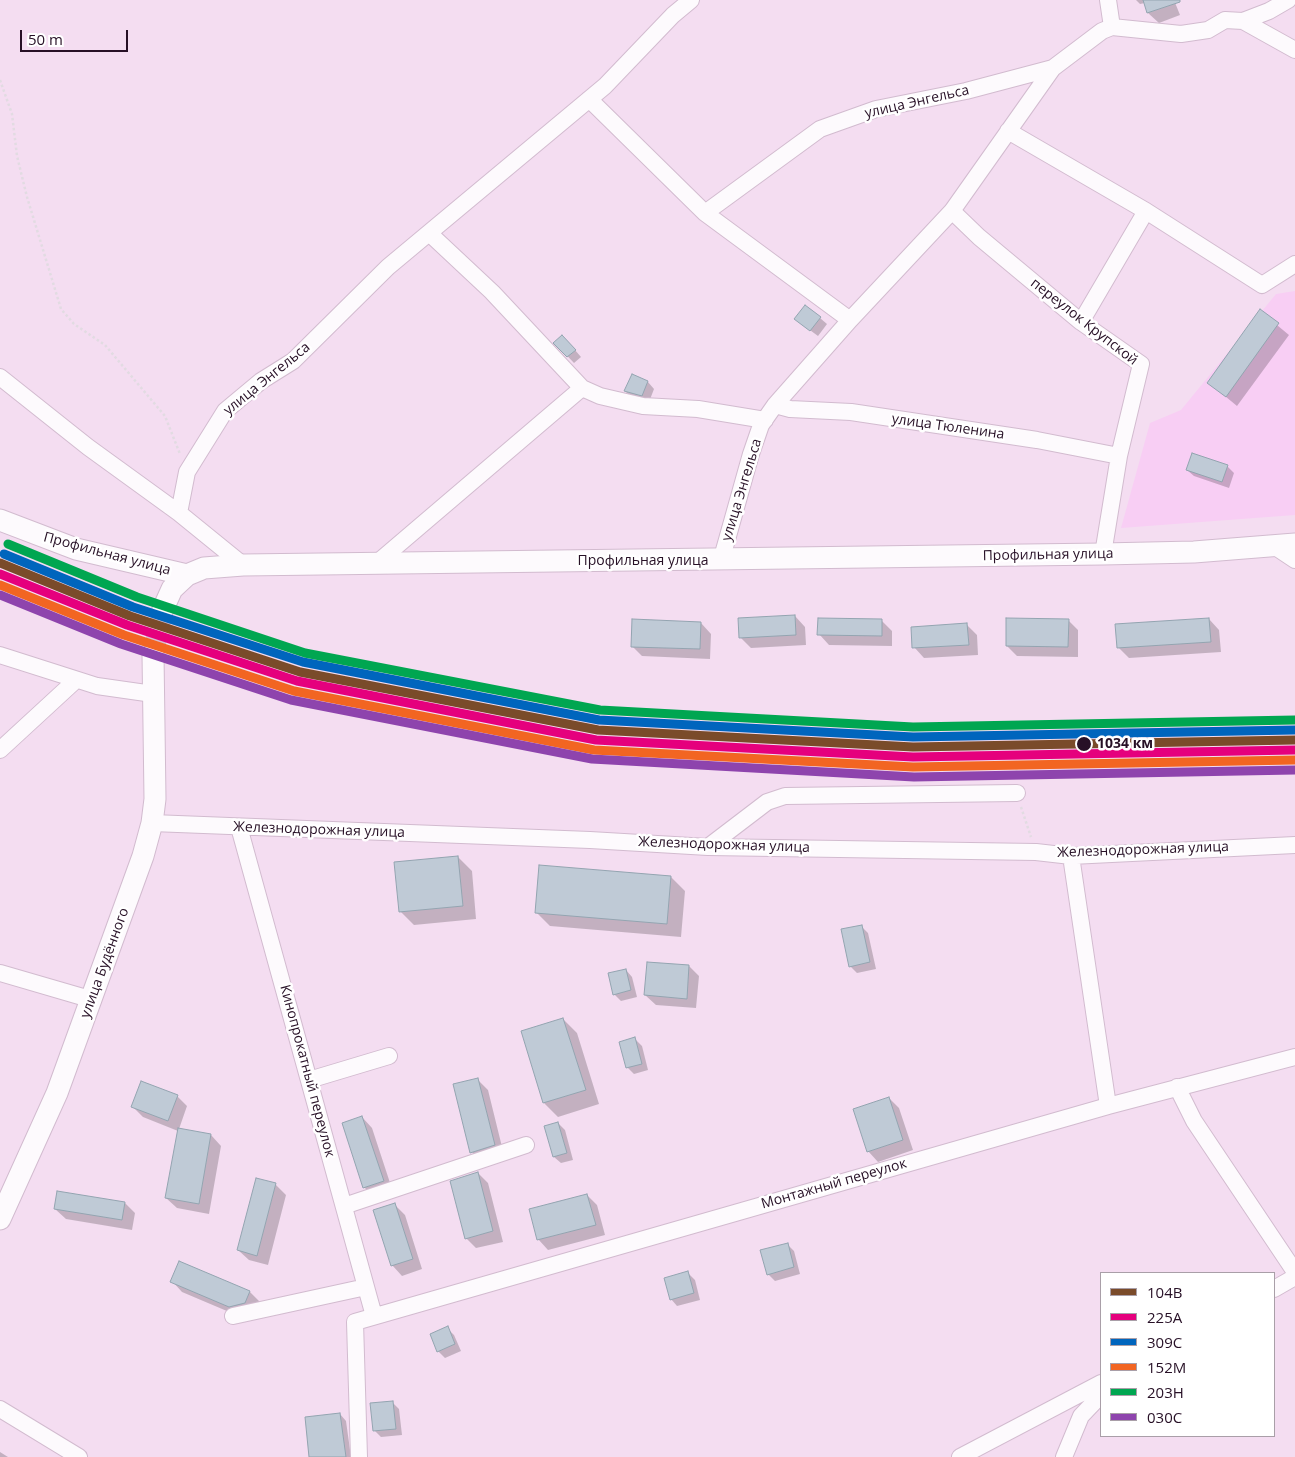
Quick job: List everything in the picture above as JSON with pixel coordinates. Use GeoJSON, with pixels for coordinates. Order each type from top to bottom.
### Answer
{"type":"FeatureCollection","features":[{"type":"Feature","properties":{"kind":"main road","name":"Профильная улица"},"geometry":{"type":"LineString","coordinates":[[0,520],[76,549],[188,576],[204,568],[243,565],[378,562],[721,561],[1103,554],[1295,544]]}},
{"type":"Feature","properties":{"kind":"main road"},"geometry":{"type":"LineString","coordinates":[[164,609],[172,589],[188,576]]}},
{"type":"Feature","properties":{"kind":"main road","name":"улица Будённого"},"geometry":{"type":"LineString","coordinates":[[0,1219],[57,1093],[93,1000],[143,856],[152,823],[156,778],[153,654]]}},
{"type":"Feature","properties":{"kind":"street","name":"улица Энгельса"},"geometry":{"type":"LineString","coordinates":[[179,513],[187,472],[225,410],[261,381],[293,361],[388,267],[590,99],[673,15],[691,0]]}},
{"type":"Feature","properties":{"kind":"street"},"geometry":{"type":"LineString","coordinates":[[1108,0],[1112,27],[1181,34],[1208,30],[1225,20],[1243,21],[1268,11],[1288,0]]}},
{"type":"Feature","properties":{"kind":"street"},"geometry":{"type":"LineString","coordinates":[[1243,21],[1295,50]]}},
{"type":"Feature","properties":{"kind":"street","name":"улица Энгельса"},"geometry":{"type":"LineString","coordinates":[[705,213],[820,129],[876,109],[966,91],[1053,68],[1102,31],[1112,27]]}},
{"type":"Feature","properties":{"kind":"street"},"geometry":{"type":"LineString","coordinates":[[590,99],[705,213],[850,320],[952,211],[1053,68]]}},
{"type":"Feature","properties":{"kind":"street"},"geometry":{"type":"LineString","coordinates":[[1008,131],[1146,211],[1262,285],[1295,264]]}},
{"type":"Feature","properties":{"kind":"street","name":"переулок Крупской"},"geometry":{"type":"LineString","coordinates":[[952,211],[979,237],[1081,322],[1141,364],[1119,456],[1103,554]]}},
{"type":"Feature","properties":{"kind":"street"},"geometry":{"type":"LineString","coordinates":[[1081,322],[1146,211]]}},
{"type":"Feature","properties":{"kind":"street","name":"улица Энгельса"},"geometry":{"type":"LineString","coordinates":[[429,233],[492,292],[582,388],[600,396],[643,406],[698,409],[765,420]]}},
{"type":"Feature","properties":{"kind":"street","name":"улица Энгельса"},"geometry":{"type":"LineString","coordinates":[[721,561],[751,454],[765,420],[850,320]]}},
{"type":"Feature","properties":{"kind":"street"},"geometry":{"type":"LineString","coordinates":[[0,377],[88,446],[179,513],[243,565]]}},
{"type":"Feature","properties":{"kind":"street"},"geometry":{"type":"LineString","coordinates":[[378,562],[582,388]]}},
{"type":"Feature","properties":{"kind":"street","name":"улица Тюленина"},"geometry":{"type":"LineString","coordinates":[[775,406],[790,409],[851,412],[1037,440],[1119,456]]}},
{"type":"Feature","properties":{"kind":"street"},"geometry":{"type":"LineString","coordinates":[[1274,546],[1295,560]]}},
{"type":"Feature","properties":{"kind":"street"},"geometry":{"type":"LineString","coordinates":[[0,655],[97,686],[153,694]]}},
{"type":"Feature","properties":{"kind":"street"},"geometry":{"type":"LineString","coordinates":[[0,750],[76,680]]}},
{"type":"Feature","properties":{"kind":"street"},"geometry":{"type":"LineString","coordinates":[[708,847],[767,802],[785,796],[1017,793]]}},
{"type":"Feature","properties":{"kind":"street","name":"Железнодорожная улица"},"geometry":{"type":"LineString","coordinates":[[152,823],[590,840],[708,847],[1036,852],[1071,856],[1295,845]]}},
{"type":"Feature","properties":{"kind":"street","name":"Кинопрокатный переулок"},"geometry":{"type":"LineString","coordinates":[[240,827],[374,1316]]}},
{"type":"Feature","properties":{"kind":"street"},"geometry":{"type":"LineString","coordinates":[[1071,856],[1108,1106]]}},
{"type":"Feature","properties":{"kind":"street"},"geometry":{"type":"LineString","coordinates":[[0,973],[93,1000]]}},
{"type":"Feature","properties":{"kind":"street"},"geometry":{"type":"LineString","coordinates":[[309,1080],[389,1056]]}},
{"type":"Feature","properties":{"kind":"street","name":"Монтажный переулок"},"geometry":{"type":"LineString","coordinates":[[359,1457],[355,1322],[1108,1106],[1295,1057]]}},
{"type":"Feature","properties":{"kind":"street"},"geometry":{"type":"LineString","coordinates":[[1177,1087],[1194,1121],[1295,1272]]}},
{"type":"Feature","properties":{"kind":"street"},"geometry":{"type":"LineString","coordinates":[[344,1206],[526,1145]]}},
{"type":"Feature","properties":{"kind":"street"},"geometry":{"type":"LineString","coordinates":[[1275,1288],[1295,1277]]}},
{"type":"Feature","properties":{"kind":"street"},"geometry":{"type":"LineString","coordinates":[[233,1316],[366,1287]]}},
{"type":"Feature","properties":{"kind":"street"},"geometry":{"type":"LineString","coordinates":[[960,1457],[1100,1384]]}},
{"type":"Feature","properties":{"kind":"street"},"geometry":{"type":"LineString","coordinates":[[1064,1457],[1081,1416],[1100,1396]]}},
{"type":"Feature","properties":{"kind":"street"},"geometry":{"type":"LineString","coordinates":[[0,1409],[79,1457]]}},
{"type":"Feature","properties":{"kind":"path"},"geometry":{"type":"LineString","coordinates":[[0,80],[12,114],[17,156],[27,197],[61,309],[74,324],[105,345],[165,416],[187,472]]}},
{"type":"Feature","properties":{"kind":"path"},"geometry":{"type":"LineString","coordinates":[[1052,737],[1052,762]]}},
{"type":"Feature","properties":{"kind":"path"},"geometry":{"type":"LineString","coordinates":[[1016,764],[1017,793],[1036,852]]}},
{"type":"Feature","properties":{"kind":"shaded area"},"geometry":{"type":"Polygon","coordinates":[[[1295,291],[1295,515],[1121,528],[1150,423],[1181,410],[1276,294],[1295,291]]]}},
{"type":"Feature","properties":{"kind":"building"},"geometry":{"type":"Polygon","coordinates":[[[1143,0],[1180,0],[1180,2],[1147,13],[1143,0]]]}},
{"type":"Feature","properties":{"kind":"building"},"geometry":{"type":"Polygon","coordinates":[[[805,305],[821,317],[810,331],[794,319],[805,305]]]}},
{"type":"Feature","properties":{"kind":"building"},"geometry":{"type":"Polygon","coordinates":[[[1260,309],[1279,323],[1226,397],[1207,383],[1260,309]]]}},
{"type":"Feature","properties":{"kind":"building"},"geometry":{"type":"Polygon","coordinates":[[[562,335],[576,350],[567,357],[553,343],[562,335]]]}},
{"type":"Feature","properties":{"kind":"building"},"geometry":{"type":"Polygon","coordinates":[[[632,374],[648,381],[642,396],[624,391],[632,374]]]}},
{"type":"Feature","properties":{"kind":"building"},"geometry":{"type":"Polygon","coordinates":[[[1192,453],[1228,465],[1222,482],[1186,470],[1192,453]]]}},
{"type":"Feature","properties":{"kind":"building"},"geometry":{"type":"Polygon","coordinates":[[[795,615],[796,635],[739,638],[738,618],[795,615]]]}},
{"type":"Feature","properties":{"kind":"building"},"geometry":{"type":"Polygon","coordinates":[[[818,618],[882,619],[882,636],[817,635],[818,618]]]}},
{"type":"Feature","properties":{"kind":"building"},"geometry":{"type":"Polygon","coordinates":[[[1006,618],[1069,619],[1068,647],[1006,646],[1006,618]]]}},
{"type":"Feature","properties":{"kind":"building"},"geometry":{"type":"Polygon","coordinates":[[[1209,618],[1211,642],[1117,648],[1115,624],[1209,618]]]}},
{"type":"Feature","properties":{"kind":"building"},"geometry":{"type":"Polygon","coordinates":[[[632,619],[701,622],[700,649],[631,647],[632,619]]]}},
{"type":"Feature","properties":{"kind":"building"},"geometry":{"type":"Polygon","coordinates":[[[967,623],[969,645],[912,648],[911,627],[967,623]]]}},
{"type":"Feature","properties":{"kind":"building"},"geometry":{"type":"Polygon","coordinates":[[[458,856],[463,906],[399,912],[394,862],[458,856]]]}},
{"type":"Feature","properties":{"kind":"building"},"geometry":{"type":"Polygon","coordinates":[[[539,865],[671,876],[667,924],[535,913],[539,865]]]}},
{"type":"Feature","properties":{"kind":"building"},"geometry":{"type":"Polygon","coordinates":[[[862,925],[870,962],[849,967],[841,929],[862,925]]]}},
{"type":"Feature","properties":{"kind":"building"},"geometry":{"type":"Polygon","coordinates":[[[647,962],[689,965],[687,999],[644,995],[647,962]]]}},
{"type":"Feature","properties":{"kind":"building"},"geometry":{"type":"Polygon","coordinates":[[[626,969],[631,990],[613,995],[608,973],[626,969]]]}},
{"type":"Feature","properties":{"kind":"building"},"geometry":{"type":"Polygon","coordinates":[[[563,1018],[586,1090],[543,1103],[521,1031],[563,1018]]]}},
{"type":"Feature","properties":{"kind":"building"},"geometry":{"type":"Polygon","coordinates":[[[635,1037],[642,1064],[626,1068],[619,1042],[635,1037]]]}},
{"type":"Feature","properties":{"kind":"building"},"geometry":{"type":"Polygon","coordinates":[[[478,1078],[495,1145],[470,1153],[453,1084],[478,1078]]]}},
{"type":"Feature","properties":{"kind":"building"},"geometry":{"type":"Polygon","coordinates":[[[141,1081],[178,1095],[168,1121],[131,1107],[141,1081]]]}},
{"type":"Feature","properties":{"kind":"building"},"geometry":{"type":"Polygon","coordinates":[[[889,1097],[903,1140],[867,1152],[853,1109],[889,1097]]]}},
{"type":"Feature","properties":{"kind":"building"},"geometry":{"type":"Polygon","coordinates":[[[362,1116],[384,1181],[363,1188],[342,1123],[362,1116]]]}},
{"type":"Feature","properties":{"kind":"building"},"geometry":{"type":"Polygon","coordinates":[[[558,1122],[567,1153],[553,1157],[544,1126],[558,1122]]]}},
{"type":"Feature","properties":{"kind":"building"},"geometry":{"type":"Polygon","coordinates":[[[178,1128],[211,1134],[199,1204],[165,1198],[178,1128]]]}},
{"type":"Feature","properties":{"kind":"building"},"geometry":{"type":"Polygon","coordinates":[[[478,1172],[493,1231],[465,1239],[450,1181],[478,1172]]]}},
{"type":"Feature","properties":{"kind":"building"},"geometry":{"type":"Polygon","coordinates":[[[256,1178],[276,1183],[257,1256],[237,1250],[256,1178]]]}},
{"type":"Feature","properties":{"kind":"building"},"geometry":{"type":"Polygon","coordinates":[[[57,1191],[125,1202],[122,1220],[54,1209],[57,1191]]]}},
{"type":"Feature","properties":{"kind":"building"},"geometry":{"type":"Polygon","coordinates":[[[587,1194],[596,1225],[537,1240],[529,1209],[587,1194]]]}},
{"type":"Feature","properties":{"kind":"building"},"geometry":{"type":"Polygon","coordinates":[[[395,1203],[413,1259],[391,1266],[373,1210],[395,1203]]]}},
{"type":"Feature","properties":{"kind":"building"},"geometry":{"type":"Polygon","coordinates":[[[788,1243],[794,1267],[767,1275],[760,1250],[788,1243]]]}},
{"type":"Feature","properties":{"kind":"building"},"geometry":{"type":"Polygon","coordinates":[[[179,1261],[250,1291],[245,1303],[229,1307],[170,1282],[179,1261]]]}},
{"type":"Feature","properties":{"kind":"building"},"geometry":{"type":"Polygon","coordinates":[[[688,1271],[694,1293],[670,1300],[664,1278],[688,1271]]]}},
{"type":"Feature","properties":{"kind":"building"},"geometry":{"type":"Polygon","coordinates":[[[448,1326],[455,1344],[437,1352],[430,1334],[448,1326]]]}},
{"type":"Feature","properties":{"kind":"building"},"geometry":{"type":"Polygon","coordinates":[[[393,1401],[396,1429],[373,1431],[370,1403],[393,1401]]]}},
{"type":"Feature","properties":{"kind":"building"},"geometry":{"type":"Polygon","coordinates":[[[340,1413],[346,1457],[309,1457],[305,1417],[340,1413]]]}},
{"type":"Feature","properties":{"kind":"tunnel"},"geometry":{"type":"LineString","coordinates":[[153,654],[163,609]]}},
{"type":"Feature","properties":{"kind":"transit line","name":"203Н"},"geometry":{"type":"LineString","coordinates":[[8,544],[137,597],[305,653],[600,710],[913,727],[1295,720]]}},
{"type":"Feature","properties":{"kind":"transit line","name":"309С"},"geometry":{"type":"LineString","coordinates":[[4,554],[133,607],[303,662],[599,720],[913,737],[1295,730]]}},
{"type":"Feature","properties":{"kind":"transit line","name":"104В"},"geometry":{"type":"LineString","coordinates":[[0,563],[130,616],[300,672],[598,730],[913,747],[1295,740]]}},
{"type":"Feature","properties":{"kind":"transit line","name":"225А"},"geometry":{"type":"LineString","coordinates":[[0,574],[127,625],[297,681],[596,740],[913,757],[1295,750]]}},
{"type":"Feature","properties":{"kind":"transit line","name":"152М"},"geometry":{"type":"LineString","coordinates":[[0,585],[124,635],[294,691],[594,750],[913,767],[1295,760]]}},
{"type":"Feature","properties":{"kind":"transit line","name":"030C"},"geometry":{"type":"LineString","coordinates":[[0,595],[121,644],[291,700],[592,759],[914,777],[1295,770]]}},
{"type":"Feature","properties":{"kind":"place","name":"1034 км"},"geometry":{"type":"Point","coordinates":[1084,744]}}]}
